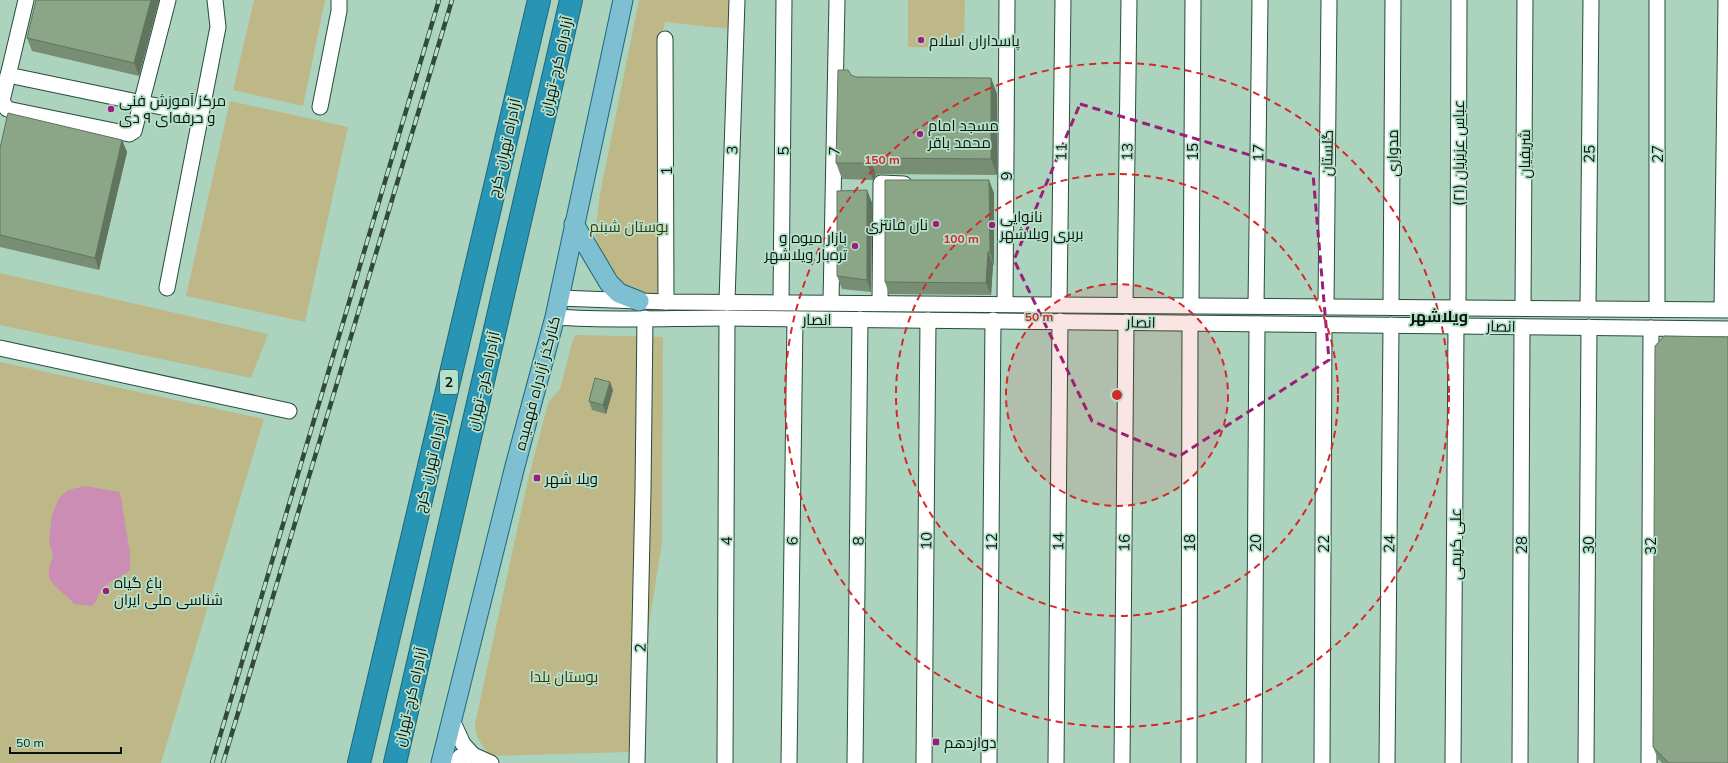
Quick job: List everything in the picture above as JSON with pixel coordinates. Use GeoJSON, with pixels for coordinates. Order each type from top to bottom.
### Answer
{"type":"FeatureCollection","features":[{"type":"Feature","properties":{"kind":"highway","name":"آزادراه تهران-کرج"},"geometry":{"type":"LineString","coordinates":[[359,763],[539,0]]}},
{"type":"Feature","properties":{"kind":"highway","name":"آزادراه کرج-تهران"},"geometry":{"type":"LineString","coordinates":[[395,763],[571,0]]}},
{"type":"Feature","properties":{"kind":"main road","name":"کنارگذر آزادراه فهمیده"},"geometry":{"type":"LineString","coordinates":[[442,763],[451,718],[515,466],[555,317],[623,0]]}},
{"type":"Feature","properties":{"kind":"main road"},"geometry":{"type":"LineString","coordinates":[[574,224],[609,283],[642,309]]}},
{"type":"Feature","properties":{"kind":"street"},"geometry":{"type":"LineString","coordinates":[[26,0],[2,102],[7,109],[129,134],[134,131],[168,0]]}},
{"type":"Feature","properties":{"kind":"street"},"geometry":{"type":"LineString","coordinates":[[166,288],[218,27],[215,0]]}},
{"type":"Feature","properties":{"kind":"street"},"geometry":{"type":"LineString","coordinates":[[320,107],[339,11],[339,0]]}},
{"type":"Feature","properties":{"kind":"street","name":"3"},"geometry":{"type":"LineString","coordinates":[[727,301],[737,0]]}},
{"type":"Feature","properties":{"kind":"street","name":"5"},"geometry":{"type":"LineString","coordinates":[[781,301],[784,0]]}},
{"type":"Feature","properties":{"kind":"street","name":"7"},"geometry":{"type":"LineString","coordinates":[[831,302],[837,0]]}},
{"type":"Feature","properties":{"kind":"street","name":"9"},"geometry":{"type":"LineString","coordinates":[[1004,303],[1007,0]]}},
{"type":"Feature","properties":{"kind":"street","name":"11"},"geometry":{"type":"LineString","coordinates":[[1059,304],[1063,0]]}},
{"type":"Feature","properties":{"kind":"street","name":"13"},"geometry":{"type":"LineString","coordinates":[[1125,304],[1129,0]]}},
{"type":"Feature","properties":{"kind":"street","name":"15"},"geometry":{"type":"LineString","coordinates":[[1190,305],[1193,0]]}},
{"type":"Feature","properties":{"kind":"street","name":"17"},"geometry":{"type":"LineString","coordinates":[[1256,305],[1260,0]]}},
{"type":"Feature","properties":{"kind":"street","name":"گلستان"},"geometry":{"type":"LineString","coordinates":[[1326,306],[1329,0]]}},
{"type":"Feature","properties":{"kind":"street","name":"مدواری"},"geometry":{"type":"LineString","coordinates":[[1391,306],[1393,0]]}},
{"type":"Feature","properties":{"kind":"street","name":"عباس عزیزیان (۲۱)"},"geometry":{"type":"LineString","coordinates":[[1458,307],[1459,0]]}},
{"type":"Feature","properties":{"kind":"street","name":"شریفیان"},"geometry":{"type":"LineString","coordinates":[[1523,308],[1525,0]]}},
{"type":"Feature","properties":{"kind":"street","name":"25"},"geometry":{"type":"LineString","coordinates":[[1588,308],[1591,0]]}},
{"type":"Feature","properties":{"kind":"street","name":"27"},"geometry":{"type":"LineString","coordinates":[[1657,0],[1657,309]]}},
{"type":"Feature","properties":{"kind":"street"},"geometry":{"type":"LineString","coordinates":[[1725,310],[1726,0]]}},
{"type":"Feature","properties":{"kind":"street","name":"1"},"geometry":{"type":"LineString","coordinates":[[666,39],[666,302]]}},
{"type":"Feature","properties":{"kind":"street"},"geometry":{"type":"LineString","coordinates":[[8,75],[200,114]]}},
{"type":"Feature","properties":{"kind":"street"},"geometry":{"type":"LineString","coordinates":[[991,85],[1006,85]]}},
{"type":"Feature","properties":{"kind":"street"},"geometry":{"type":"LineString","coordinates":[[880,302],[881,183],[920,184]]}},
{"type":"Feature","properties":{"kind":"street"},"geometry":{"type":"LineString","coordinates":[[990,184],[1005,184]]}},
{"type":"Feature","properties":{"kind":"street","name":"انصار"},"geometry":{"type":"LineString","coordinates":[[559,298],[727,318],[1728,329]]}},
{"type":"Feature","properties":{"kind":"street","name":"انصار"},"geometry":{"type":"LineString","coordinates":[[555,317],[596,320],[666,302],[727,301],[1725,310]]}},
{"type":"Feature","properties":{"kind":"street","name":"2"},"geometry":{"type":"LineString","coordinates":[[637,763],[643,491],[642,309]]}},
{"type":"Feature","properties":{"kind":"street","name":"4"},"geometry":{"type":"LineString","coordinates":[[725,763],[727,318]]}},
{"type":"Feature","properties":{"kind":"street","name":"6"},"geometry":{"type":"LineString","coordinates":[[789,763],[795,319]]}},
{"type":"Feature","properties":{"kind":"street","name":"8"},"geometry":{"type":"LineString","coordinates":[[855,763],[860,319]]}},
{"type":"Feature","properties":{"kind":"street","name":"10"},"geometry":{"type":"LineString","coordinates":[[924,763],[928,320]]}},
{"type":"Feature","properties":{"kind":"street","name":"12"},"geometry":{"type":"LineString","coordinates":[[989,763],[993,320]]}},
{"type":"Feature","properties":{"kind":"street","name":"14"},"geometry":{"type":"LineString","coordinates":[[1056,763],[1060,321]]}},
{"type":"Feature","properties":{"kind":"street","name":"16"},"geometry":{"type":"LineString","coordinates":[[1122,763],[1126,322]]}},
{"type":"Feature","properties":{"kind":"street","name":"18"},"geometry":{"type":"LineString","coordinates":[[1189,763],[1190,323]]}},
{"type":"Feature","properties":{"kind":"street","name":"20"},"geometry":{"type":"LineString","coordinates":[[1254,763],[1257,324]]}},
{"type":"Feature","properties":{"kind":"street","name":"22"},"geometry":{"type":"LineString","coordinates":[[1322,763],[1324,324]]}},
{"type":"Feature","properties":{"kind":"street","name":"24"},"geometry":{"type":"LineString","coordinates":[[1387,763],[1391,325]]}},
{"type":"Feature","properties":{"kind":"street","name":"علی کریمی"},"geometry":{"type":"LineString","coordinates":[[1453,763],[1456,326]]}},
{"type":"Feature","properties":{"kind":"street","name":"28"},"geometry":{"type":"LineString","coordinates":[[1520,763],[1522,327]]}},
{"type":"Feature","properties":{"kind":"street","name":"30"},"geometry":{"type":"LineString","coordinates":[[1586,763],[1590,327]]}},
{"type":"Feature","properties":{"kind":"street","name":"32"},"geometry":{"type":"LineString","coordinates":[[1649,763],[1651,328]]}},
{"type":"Feature","properties":{"kind":"street"},"geometry":{"type":"LineString","coordinates":[[0,348],[289,410]]}},
{"type":"Feature","properties":{"kind":"street"},"geometry":{"type":"LineString","coordinates":[[451,718],[463,744],[473,755],[491,763]]}},
{"type":"Feature","properties":{"kind":"street"},"geometry":{"type":"LineString","coordinates":[[456,763],[460,757],[473,755]]}},
{"type":"Feature","properties":{"kind":"highlighted area"},"geometry":{"type":"Polygon","coordinates":[[[1080,104],[1313,174],[1329,360],[1178,457],[1092,421],[1014,260],[1080,104]]]}},
{"type":"Feature","properties":{"kind":"green space"},"geometry":{"type":"Polygon","coordinates":[[[254,0],[325,0],[303,106],[233,90],[254,0]]]}},
{"type":"Feature","properties":{"kind":"green space","name":"بوستان شبنم"},"geometry":{"type":"Polygon","coordinates":[[[639,0],[732,0],[731,29],[665,22],[660,46],[661,296],[637,293],[624,287],[613,275],[597,245],[595,233],[600,194],[639,0]]]}},
{"type":"Feature","properties":{"kind":"green space"},"geometry":{"type":"Polygon","coordinates":[[[908,0],[965,0],[964,48],[908,47],[908,0]]]}},
{"type":"Feature","properties":{"kind":"green space"},"geometry":{"type":"Polygon","coordinates":[[[230,101],[348,127],[305,322],[186,296],[230,101]]]}},
{"type":"Feature","properties":{"kind":"green space"},"geometry":{"type":"Polygon","coordinates":[[[0,273],[268,334],[251,378],[0,325],[0,273]]]}},
{"type":"Feature","properties":{"kind":"green space","name":"بوستان یلدا"},"geometry":{"type":"Polygon","coordinates":[[[576,335],[663,337],[662,542],[629,752],[491,756],[482,745],[476,733],[475,724],[528,480],[548,403],[560,389],[573,339],[576,335]]]}},
{"type":"Feature","properties":{"kind":"green space","name":"باغ گیاه‌ شناسی ملی ایران"},"geometry":{"type":"Polygon","coordinates":[[[0,362],[264,419],[161,763],[0,763],[0,362]]]}},
{"type":"Feature","properties":{"kind":"shaded area"},"geometry":{"type":"Polygon","coordinates":[[[85,486],[120,492],[130,553],[130,571],[104,586],[98,595],[97,601],[91,606],[74,604],[53,584],[49,574],[53,557],[49,541],[52,515],[59,498],[68,490],[85,486]]]}},
{"type":"Feature","properties":{"kind":"building"},"geometry":{"type":"Polygon","coordinates":[[[36,0],[151,0],[134,63],[27,38],[36,0]]]}},
{"type":"Feature","properties":{"kind":"building","name":"مسجد امام محمد باقر"},"geometry":{"type":"Polygon","coordinates":[[[838,70],[848,70],[851,75],[856,77],[991,78],[991,159],[875,158],[870,159],[867,163],[836,163],[838,70]]]}},
{"type":"Feature","properties":{"kind":"building"},"geometry":{"type":"Polygon","coordinates":[[[8,113],[122,140],[95,258],[0,235],[0,148],[8,113]]]}},
{"type":"Feature","properties":{"kind":"building"},"geometry":{"type":"Polygon","coordinates":[[[885,180],[989,180],[990,252],[988,252],[986,283],[885,282],[885,180]]]}},
{"type":"Feature","properties":{"kind":"building","name":"بازار میوه و تره‌بار ویلاشهر"},"geometry":{"type":"Polygon","coordinates":[[[867,190],[867,280],[837,276],[837,191],[867,190]]]}},
{"type":"Feature","properties":{"kind":"building"},"geometry":{"type":"Polygon","coordinates":[[[1664,336],[1728,337],[1728,763],[1669,763],[1653,747],[1655,346],[1664,336]]]}},
{"type":"Feature","properties":{"kind":"building"},"geometry":{"type":"Polygon","coordinates":[[[595,378],[610,382],[603,405],[589,401],[595,378]]]}},
{"type":"Feature","properties":{"kind":"railway"},"geometry":{"type":"LineString","coordinates":[[212,763],[439,0]]}},
{"type":"Feature","properties":{"kind":"railway"},"geometry":{"type":"LineString","coordinates":[[223,763],[452,0]]}},
{"type":"Feature","properties":{"kind":"place","name":"پاسداران اسلام"},"geometry":{"type":"Point","coordinates":[921,40]}},
{"type":"Feature","properties":{"kind":"place","name":"مرکز آموزش فنی و حرفه‌ای ۹ دی"},"geometry":{"type":"Point","coordinates":[111,109]}},
{"type":"Feature","properties":{"kind":"place","name":"مسجد امام محمد باقر"},"geometry":{"type":"Point","coordinates":[920,134]}},
{"type":"Feature","properties":{"kind":"place","name":"نان فانتزی"},"geometry":{"type":"Point","coordinates":[936,224]}},
{"type":"Feature","properties":{"kind":"place","name":"نانوایی بربری ویلاشهر"},"geometry":{"type":"Point","coordinates":[992,225]}},
{"type":"Feature","properties":{"kind":"place","name":"بازار میوه و تره‌بار ویلاشهر"},"geometry":{"type":"Point","coordinates":[855,246]}},
{"type":"Feature","properties":{"kind":"place","name":"ویلا شهر"},"geometry":{"type":"Point","coordinates":[537,478]}},
{"type":"Feature","properties":{"kind":"place","name":"باغ گیاه‌ شناسی ملی ایران"},"geometry":{"type":"Point","coordinates":[106,591]}},
{"type":"Feature","properties":{"kind":"place","name":"دوازدهم"},"geometry":{"type":"Point","coordinates":[936,742]}},
{"type":"Feature","properties":{"kind":"district","name":"ویلاشهر"},"geometry":{"type":"Point","coordinates":[1439,316]}}]}
